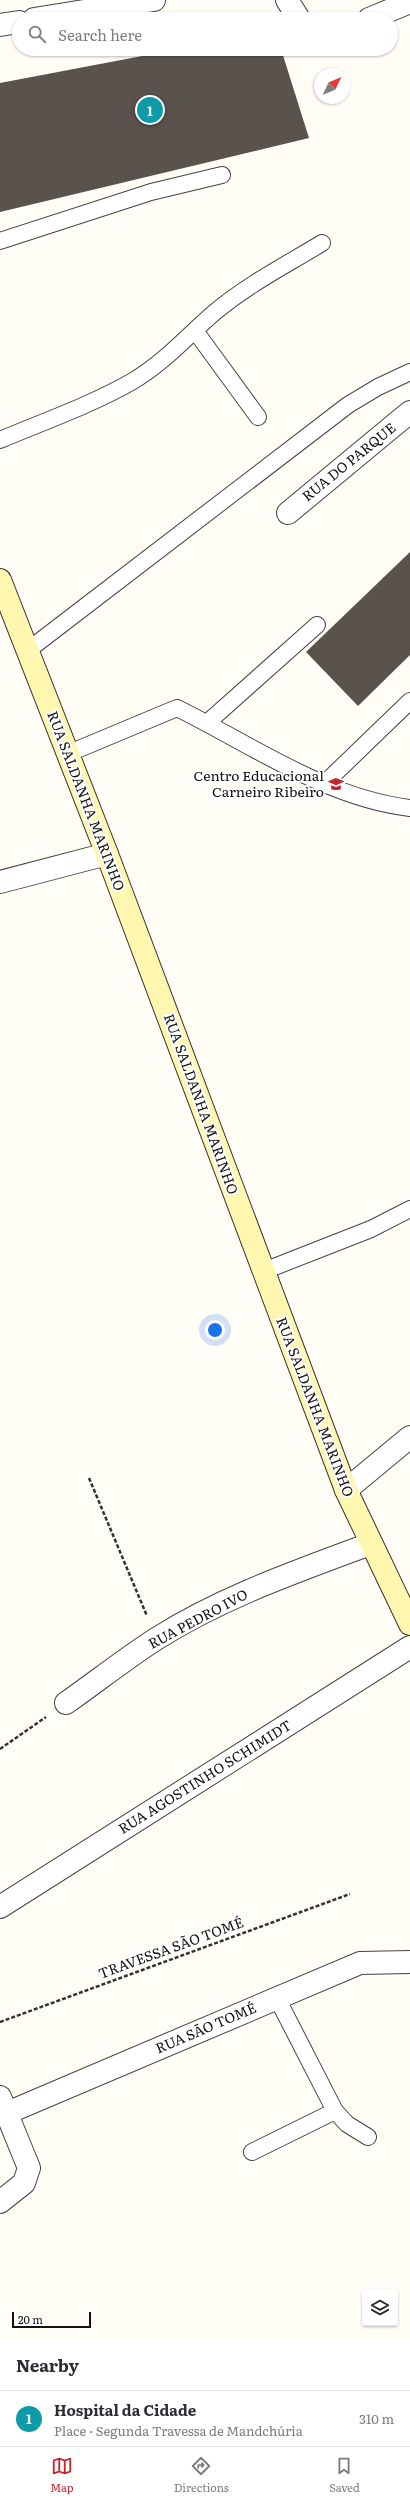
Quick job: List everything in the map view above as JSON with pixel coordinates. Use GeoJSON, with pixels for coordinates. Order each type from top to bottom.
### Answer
{"type":"FeatureCollection","features":[{"type":"Feature","properties":{"kind":"main road","name":"RUA SALDANHA MARINHO"},"geometry":{"type":"LineString","coordinates":[[0,580],[107,854],[346,1490],[370,1544],[410,1624]]}},
{"type":"Feature","properties":{"kind":"street"},"geometry":{"type":"LineString","coordinates":[[78,12],[154,0]]}},
{"type":"Feature","properties":{"kind":"street"},"geometry":{"type":"LineString","coordinates":[[287,0],[295,12]]}},
{"type":"Feature","properties":{"kind":"street"},"geometry":{"type":"LineString","coordinates":[[386,12],[410,2]]}},
{"type":"Feature","properties":{"kind":"street"},"geometry":{"type":"LineString","coordinates":[[0,25],[12,23]]}},
{"type":"Feature","properties":{"kind":"street","name":"RUA DO PARQUE"},"geometry":{"type":"LineString","coordinates":[[288,513],[410,412]]}},
{"type":"Feature","properties":{"kind":"street"},"geometry":{"type":"LineString","coordinates":[[0,882],[107,854]]}},
{"type":"Feature","properties":{"kind":"street"},"geometry":{"type":"LineString","coordinates":[[346,1490],[410,1437]]}},
{"type":"Feature","properties":{"kind":"street","name":"RUA PEDRO IVO"},"geometry":{"type":"LineString","coordinates":[[66,1703],[156,1639],[268,1582],[370,1544]]}},
{"type":"Feature","properties":{"kind":"street","name":"RUA AGOSTINHO SCHIMIDT"},"geometry":{"type":"LineString","coordinates":[[0,1907],[410,1647]]}},
{"type":"Feature","properties":{"kind":"street","name":"RUA SĀO TOMÉ"},"geometry":{"type":"LineString","coordinates":[[4,2105],[276,1998],[360,1963],[410,1962]]}},
{"type":"Feature","properties":{"kind":"street"},"geometry":{"type":"LineString","coordinates":[[0,2202],[24,2183],[29,2171],[29,2163],[4,2105]]}},
{"type":"Feature","properties":{"kind":"lane"},"geometry":{"type":"LineString","coordinates":[[0,241],[151,192],[222,175]]}},
{"type":"Feature","properties":{"kind":"lane"},"geometry":{"type":"LineString","coordinates":[[0,440],[86,404],[134,380],[161,362],[196,332],[214,313],[241,292],[322,243]]}},
{"type":"Feature","properties":{"kind":"lane"},"geometry":{"type":"LineString","coordinates":[[196,332],[258,417]]}},
{"type":"Feature","properties":{"kind":"lane"},"geometry":{"type":"LineString","coordinates":[[27,651],[348,405],[378,386],[410,372]]}},
{"type":"Feature","properties":{"kind":"lane"},"geometry":{"type":"LineString","coordinates":[[207,723],[317,624]]}},
{"type":"Feature","properties":{"kind":"lane"},"geometry":{"type":"LineString","coordinates":[[324,783],[410,701]]}},
{"type":"Feature","properties":{"kind":"lane"},"geometry":{"type":"LineString","coordinates":[[68,754],[178,708],[248,746],[344,792],[385,805],[410,808]]}},
{"type":"Feature","properties":{"kind":"lane"},"geometry":{"type":"LineString","coordinates":[[264,1271],[371,1229],[410,1209]]}},
{"type":"Feature","properties":{"kind":"lane"},"geometry":{"type":"LineString","coordinates":[[276,1998],[335,2111],[347,2124],[368,2138]]}},
{"type":"Feature","properties":{"kind":"lane"},"geometry":{"type":"LineString","coordinates":[[252,2152],[335,2111]]}},
{"type":"Feature","properties":{"kind":"path"},"geometry":{"type":"LineString","coordinates":[[89,1478],[156,1639]]}},
{"type":"Feature","properties":{"kind":"path"},"geometry":{"type":"LineString","coordinates":[[0,1749],[66,1703]]}},
{"type":"Feature","properties":{"kind":"path","name":"TRAVESSA SÃO TOMÉ"},"geometry":{"type":"LineString","coordinates":[[0,2022],[350,1894]]}},
{"type":"Feature","properties":{"kind":"building"},"geometry":{"type":"Polygon","coordinates":[[[142,56],[283,56],[309,138],[0,212],[0,83],[142,56]]]}},
{"type":"Feature","properties":{"kind":"building"},"geometry":{"type":"Polygon","coordinates":[[[410,552],[410,655],[358,706],[306,652],[410,552]]]}},
{"type":"Feature","properties":{"kind":"place","name":"Hospital da Cidade"},"geometry":{"type":"Point","coordinates":[150,110]}},
{"type":"Feature","properties":{"kind":"place","name":"Centro Educacional Carneiro Ribeiro"},"geometry":{"type":"Point","coordinates":[336,784]}}]}
